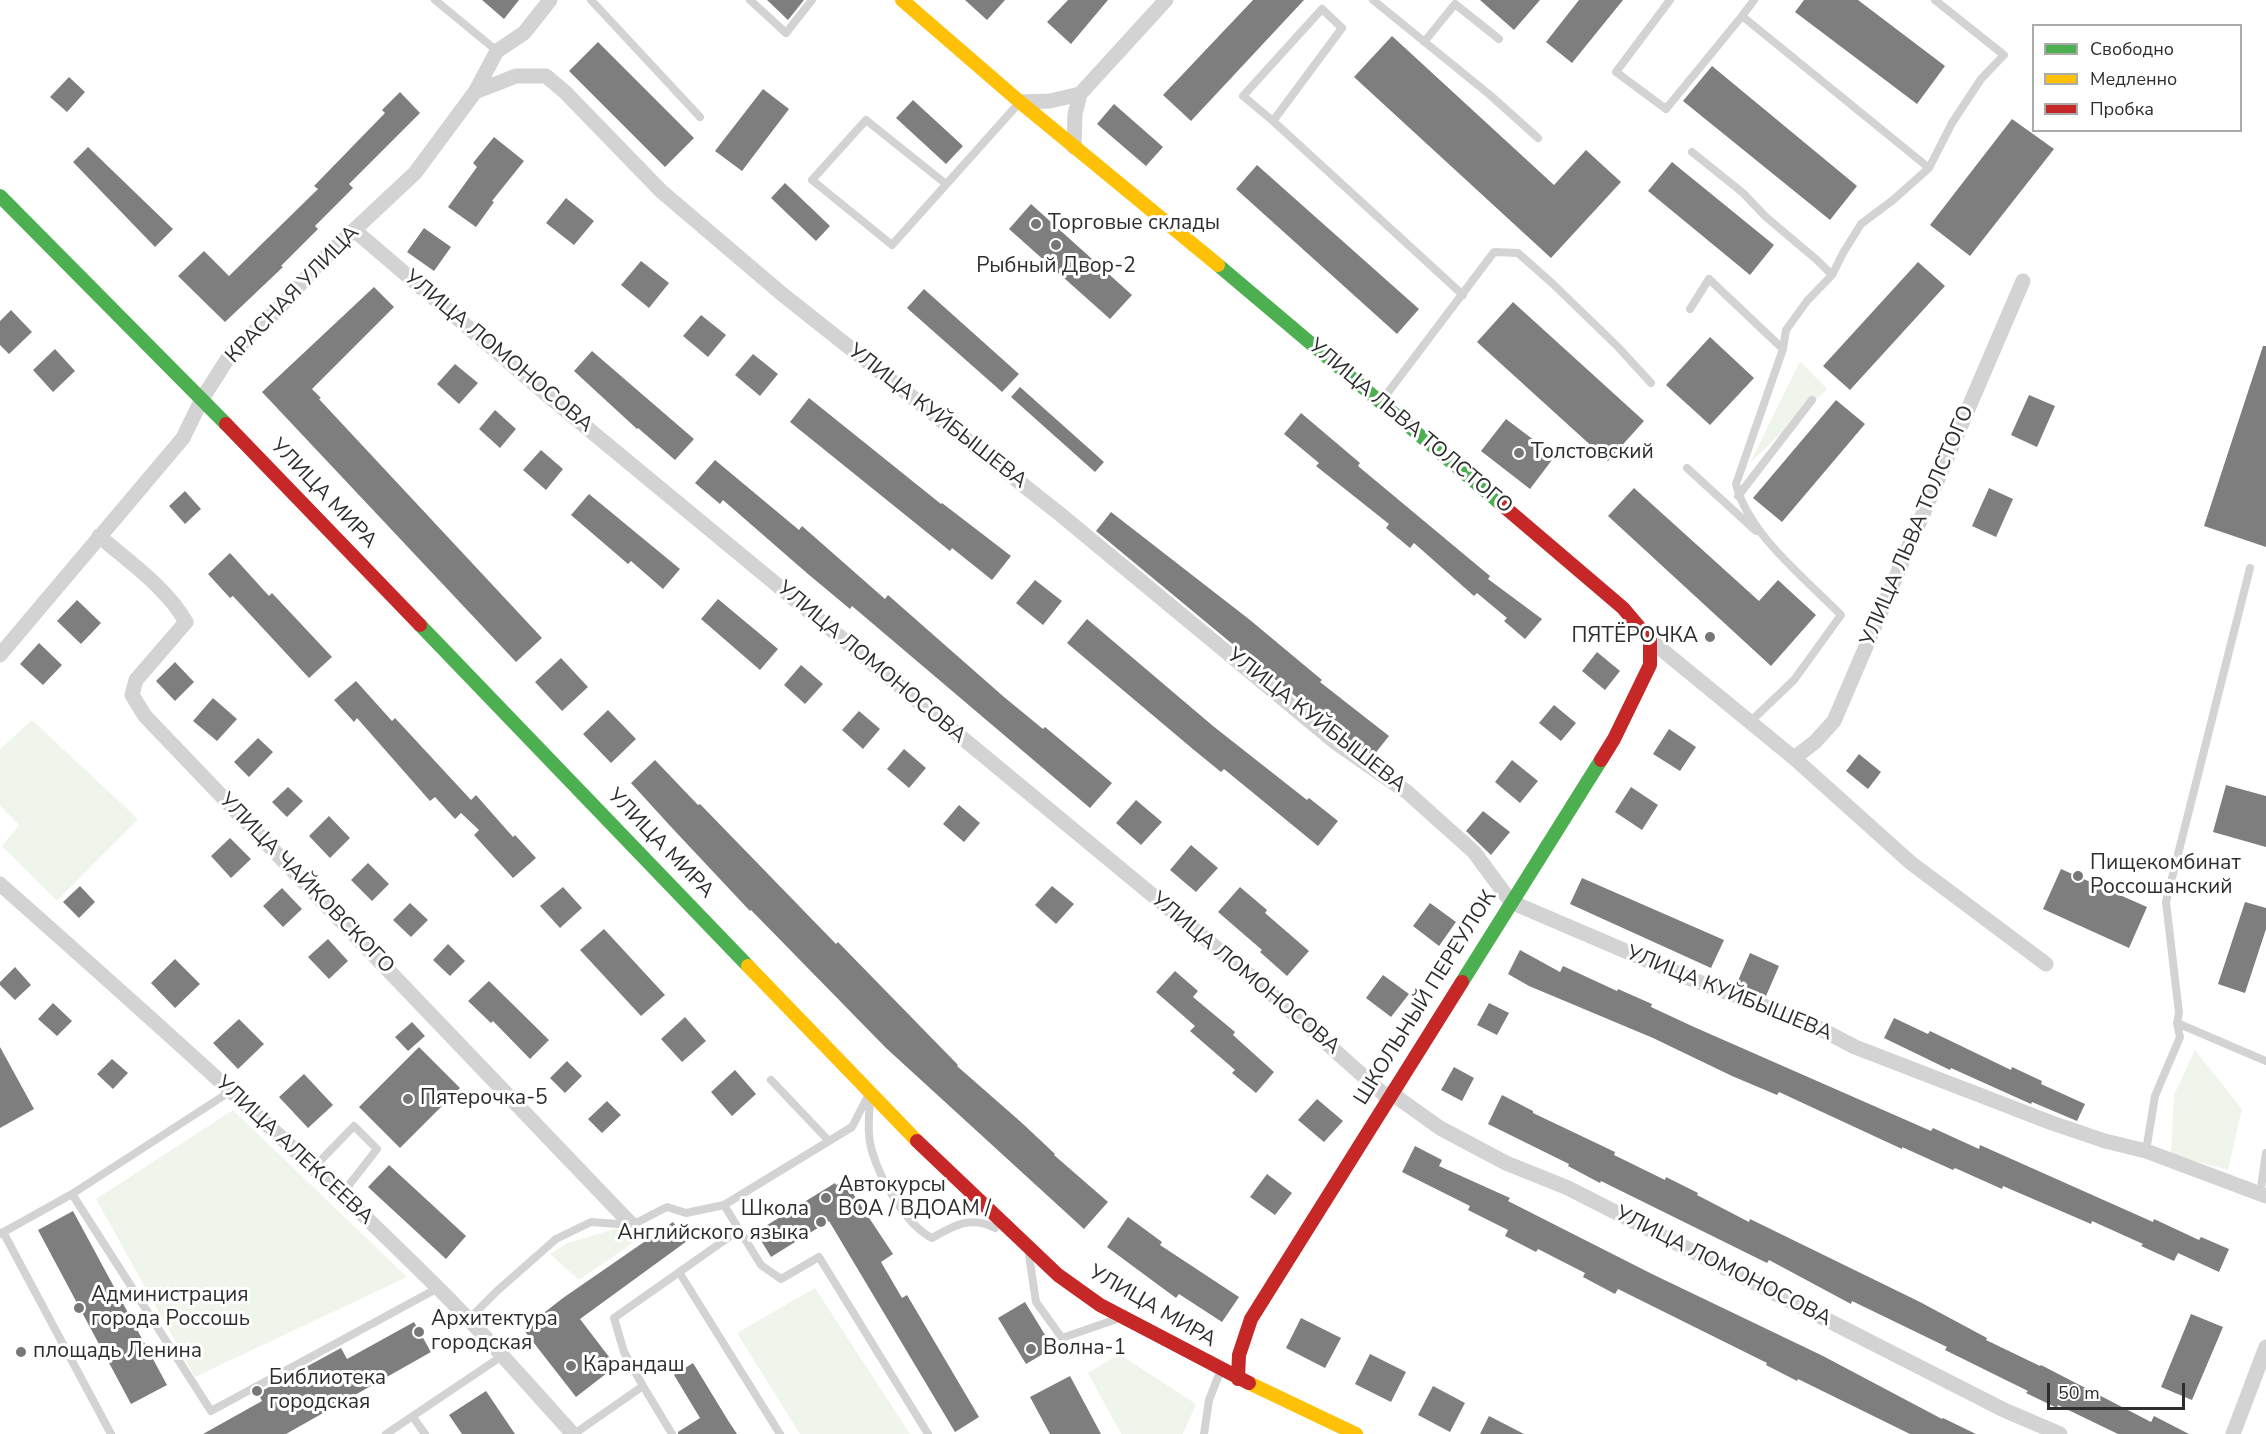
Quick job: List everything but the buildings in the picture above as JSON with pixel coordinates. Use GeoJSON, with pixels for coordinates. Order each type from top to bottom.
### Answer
{"type":"FeatureCollection","features":[{"type":"Feature","properties":{"kind":"main road","name":"УЛИЦА ЛЬВА ТОЛСТОГО"},"geometry":{"type":"LineString","coordinates":[[902,0],[1020,102],[1144,203],[1623,608],[1650,640]]}},
{"type":"Feature","properties":{"kind":"main road","name":"УЛИЦА МИРА"},"geometry":{"type":"LineString","coordinates":[[0,196],[202,399],[939,1164],[1024,1244],[1066,1281],[1100,1305],[1238,1379],[1356,1434]]}},
{"type":"Feature","properties":{"kind":"main road","name":"ШКОЛЬНЫЙ ПЕРЕУЛОК"},"geometry":{"type":"LineString","coordinates":[[1238,1379],[1239,1355],[1251,1319],[1614,739],[1650,665],[1650,640]]}},
{"type":"Feature","properties":{"kind":"street","name":"КРАСНАЯ УЛИЦА"},"geometry":{"type":"LineString","coordinates":[[0,655],[183,438],[202,399],[230,355],[280,307],[320,262],[415,173],[475,92],[497,51],[525,33],[550,0]]}},
{"type":"Feature","properties":{"kind":"street"},"geometry":{"type":"LineString","coordinates":[[1074,147],[1075,114],[1080,94],[1166,0]]}},
{"type":"Feature","properties":{"kind":"street","name":"УЛИЦА КУЙБЫШЕВА"},"geometry":{"type":"LineString","coordinates":[[475,92],[516,76],[546,76],[566,92],[661,190],[782,294],[1061,514],[1335,742],[1407,792],[1474,852],[1511,902],[1691,979],[1809,1023],[1855,1047],[2052,1124],[2146,1151],[2263,1195]]}},
{"type":"Feature","properties":{"kind":"street"},"geometry":{"type":"LineString","coordinates":[[1020,102],[1050,101],[1080,94]]}},
{"type":"Feature","properties":{"kind":"street","name":"УЛИЦА ЛОМОНОСОВА"},"geometry":{"type":"LineString","coordinates":[[354,230],[552,399],[1260,984],[1390,1095],[1440,1128],[1506,1163],[1568,1188],[2004,1410],[2060,1434]]}},
{"type":"Feature","properties":{"kind":"street","name":"УЛИЦА ЛЬВА ТОЛСТОГО"},"geometry":{"type":"LineString","coordinates":[[1794,758],[1815,742],[1834,721],[2023,281]]}},
{"type":"Feature","properties":{"kind":"street","name":"УЛИЦА ЧАЙКОВСКОГО"},"geometry":{"type":"LineString","coordinates":[[99,536],[156,586],[180,610],[186,622],[136,680],[132,695],[145,716],[632,1225]]}},
{"type":"Feature","properties":{"kind":"street","name":"УЛИЦА ЛЬВА ТОЛСТОГО"},"geometry":{"type":"LineString","coordinates":[[1650,640],[1794,758],[1911,863],[2046,964]]}},
{"type":"Feature","properties":{"kind":"street","name":"УЛИЦА АЛЕКСЕЕВА"},"geometry":{"type":"LineString","coordinates":[[0,884],[158,1023],[310,1163],[469,1319],[574,1434]]}},
{"type":"Feature","properties":{"kind":"street"},"geometry":{"type":"LineString","coordinates":[[2233,1434],[2266,1347]]}},
{"type":"Feature","properties":{"kind":"lane"},"geometry":{"type":"LineString","coordinates":[[435,0],[497,51]]}},
{"type":"Feature","properties":{"kind":"lane"},"geometry":{"type":"LineString","coordinates":[[591,0],[700,117]]}},
{"type":"Feature","properties":{"kind":"lane"},"geometry":{"type":"LineString","coordinates":[[750,0],[786,33],[812,0]]}},
{"type":"Feature","properties":{"kind":"lane"},"geometry":{"type":"LineString","coordinates":[[1373,0],[1538,138]]}},
{"type":"Feature","properties":{"kind":"lane"},"geometry":{"type":"LineString","coordinates":[[1670,0],[1616,72],[1666,109],[1754,0]]}},
{"type":"Feature","properties":{"kind":"lane"},"geometry":{"type":"LineString","coordinates":[[1762,536],[1738,496],[1736,484],[1783,349],[1786,330],[1807,302],[1833,275],[1843,253],[1861,224],[1893,200],[1929,168],[1952,123],[1981,79],[2004,55],[1935,0]]}},
{"type":"Feature","properties":{"kind":"lane"},"geometry":{"type":"LineString","coordinates":[[1424,42],[1455,4],[1499,39]]}},
{"type":"Feature","properties":{"kind":"lane"},"geometry":{"type":"LineString","coordinates":[[1273,121],[1342,28],[1322,9],[1243,96],[1463,295]]}},
{"type":"Feature","properties":{"kind":"lane"},"geometry":{"type":"LineString","coordinates":[[1742,16],[1929,168]]}},
{"type":"Feature","properties":{"kind":"lane"},"geometry":{"type":"LineString","coordinates":[[946,184],[866,120],[812,180],[892,245],[1020,102]]}},
{"type":"Feature","properties":{"kind":"lane"},"geometry":{"type":"LineString","coordinates":[[1692,152],[1743,193],[1766,217],[1833,275]]}},
{"type":"Feature","properties":{"kind":"lane"},"geometry":{"type":"LineString","coordinates":[[1381,402],[1494,252],[1518,253],[1610,339],[1651,383]]}},
{"type":"Feature","properties":{"kind":"lane"},"geometry":{"type":"LineString","coordinates":[[1690,309],[1709,279],[1783,349]]}},
{"type":"Feature","properties":{"kind":"lane"},"geometry":{"type":"LineString","coordinates":[[1738,496],[1812,400]]}},
{"type":"Feature","properties":{"kind":"lane"},"geometry":{"type":"LineString","coordinates":[[1687,468],[1762,536],[1841,615],[1794,680],[1750,722]]}},
{"type":"Feature","properties":{"kind":"lane"},"geometry":{"type":"LineString","coordinates":[[2146,1151],[2155,1096],[2180,1037],[2166,902],[2250,568]]}},
{"type":"Feature","properties":{"kind":"lane"},"geometry":{"type":"LineString","coordinates":[[2177,1023],[2266,1060]]}},
{"type":"Feature","properties":{"kind":"lane"},"geometry":{"type":"LineString","coordinates":[[771,1080],[829,1141]]}},
{"type":"Feature","properties":{"kind":"lane"},"geometry":{"type":"LineString","coordinates":[[111,1434],[2,1233],[72,1194],[232,1090]]}},
{"type":"Feature","properties":{"kind":"lane"},"geometry":{"type":"LineString","coordinates":[[469,1319],[556,1239],[591,1222],[632,1225],[667,1207],[686,1213],[724,1205],[852,1127],[870,1092]]}},
{"type":"Feature","properties":{"kind":"lane"},"geometry":{"type":"LineString","coordinates":[[870,1092],[869,1125],[872,1151],[887,1187],[916,1229],[932,1238],[965,1222],[986,1223],[1024,1244],[1036,1302],[1062,1338],[1121,1317]]}},
{"type":"Feature","properties":{"kind":"lane"},"geometry":{"type":"LineString","coordinates":[[310,1163],[321,1160],[354,1126],[377,1149],[349,1185],[347,1200]]}},
{"type":"Feature","properties":{"kind":"lane"},"geometry":{"type":"LineString","coordinates":[[2263,1195],[2266,1153]]}},
{"type":"Feature","properties":{"kind":"lane"},"geometry":{"type":"LineString","coordinates":[[72,1194],[211,1411],[438,1288]]}},
{"type":"Feature","properties":{"kind":"lane"},"geometry":{"type":"LineString","coordinates":[[724,1205],[761,1265],[781,1279],[819,1257],[927,1434]]}},
{"type":"Feature","properties":{"kind":"lane"},"geometry":{"type":"LineString","coordinates":[[672,1434],[624,1352],[614,1318],[739,1230]]}},
{"type":"Feature","properties":{"kind":"lane"},"geometry":{"type":"LineString","coordinates":[[679,1272],[780,1434]]}},
{"type":"Feature","properties":{"kind":"lane"},"geometry":{"type":"LineString","coordinates":[[386,1434],[502,1356]]}},
{"type":"Feature","properties":{"kind":"lane"},"geometry":{"type":"LineString","coordinates":[[1204,1434],[1209,1400],[1221,1370]]}},
{"type":"Feature","properties":{"kind":"lane"},"geometry":{"type":"LineString","coordinates":[[574,1434],[643,1386]]}},
{"type":"Feature","properties":{"kind":"lane"},"geometry":{"type":"LineString","coordinates":[[413,1417],[425,1434]]}},
{"type":"Feature","properties":{"kind":"shaded area"},"geometry":{"type":"Polygon","coordinates":[[[1800,361],[1827,389],[1750,463],[1800,361]]]}},
{"type":"Feature","properties":{"kind":"shaded area"},"geometry":{"type":"Polygon","coordinates":[[[32,720],[138,819],[57,901],[2,846],[19,825],[0,806],[0,749],[32,720]]]}},
{"type":"Feature","properties":{"kind":"shaded area"},"geometry":{"type":"Polygon","coordinates":[[[2195,1050],[2242,1109],[2228,1170],[2171,1155],[2174,1095],[2195,1050]]]}},
{"type":"Feature","properties":{"kind":"shaded area"},"geometry":{"type":"Polygon","coordinates":[[[233,1110],[407,1277],[195,1377],[96,1199],[233,1110]]]}},
{"type":"Feature","properties":{"kind":"shaded area"},"geometry":{"type":"Polygon","coordinates":[[[614,1229],[642,1230],[646,1234],[579,1280],[550,1254],[568,1243],[614,1229]]]}},
{"type":"Feature","properties":{"kind":"shaded area"},"geometry":{"type":"Polygon","coordinates":[[[815,1288],[910,1434],[800,1434],[737,1333],[815,1288]]]}},
{"type":"Feature","properties":{"kind":"shaded area"},"geometry":{"type":"Polygon","coordinates":[[[1119,1354],[1196,1404],[1183,1434],[1121,1434],[1088,1373],[1119,1354]]]}},
{"type":"Feature","properties":{"kind":"traffic: fast"},"geometry":{"type":"LineString","coordinates":[[0,196],[226,424]]}},
{"type":"Feature","properties":{"kind":"traffic: fast"},"geometry":{"type":"LineString","coordinates":[[1218,265],[1501,504]]}},
{"type":"Feature","properties":{"kind":"traffic: fast"},"geometry":{"type":"LineString","coordinates":[[420,625],[748,966]]}},
{"type":"Feature","properties":{"kind":"traffic: fast"},"geometry":{"type":"LineString","coordinates":[[1462,982],[1601,760]]}},
{"type":"Feature","properties":{"kind":"traffic: slow"},"geometry":{"type":"LineString","coordinates":[[902,0],[1020,102],[1218,265]]}},
{"type":"Feature","properties":{"kind":"traffic: slow"},"geometry":{"type":"LineString","coordinates":[[748,966],[917,1141]]}},
{"type":"Feature","properties":{"kind":"traffic: slow"},"geometry":{"type":"LineString","coordinates":[[1249,1383],[1356,1434]]}},
{"type":"Feature","properties":{"kind":"traffic: jam"},"geometry":{"type":"LineString","coordinates":[[226,424],[420,625]]}},
{"type":"Feature","properties":{"kind":"traffic: jam"},"geometry":{"type":"LineString","coordinates":[[1501,504],[1623,608],[1650,640],[1650,665],[1614,739],[1601,760]]}},
{"type":"Feature","properties":{"kind":"traffic: jam"},"geometry":{"type":"LineString","coordinates":[[1238,1379],[1239,1355],[1251,1319],[1462,982]]}},
{"type":"Feature","properties":{"kind":"traffic: jam"},"geometry":{"type":"LineString","coordinates":[[917,1141],[1058,1275],[1100,1305],[1249,1383]]}},
{"type":"Feature","properties":{"kind":"place","name":"Торговые склады"},"geometry":{"type":"Point","coordinates":[1036,224]}},
{"type":"Feature","properties":{"kind":"place","name":"Рыбный Двор-2"},"geometry":{"type":"Point","coordinates":[1056,245]}},
{"type":"Feature","properties":{"kind":"place","name":"Толстовский"},"geometry":{"type":"Point","coordinates":[1519,453]}},
{"type":"Feature","properties":{"kind":"place","name":"ПЯТЁРОЧКА"},"geometry":{"type":"Point","coordinates":[1710,637]}},
{"type":"Feature","properties":{"kind":"place","name":"Пищекомбинат Россошанский"},"geometry":{"type":"Point","coordinates":[2078,876]}},
{"type":"Feature","properties":{"kind":"place","name":"Пятерочка-5"},"geometry":{"type":"Point","coordinates":[408,1099]}},
{"type":"Feature","properties":{"kind":"place","name":"Автокурсы ВОА / ВДОАМ /"},"geometry":{"type":"Point","coordinates":[826,1198]}},
{"type":"Feature","properties":{"kind":"place","name":"Школа Английского языка"},"geometry":{"type":"Point","coordinates":[821,1222]}},
{"type":"Feature","properties":{"kind":"place","name":"Администрация города Россошь"},"geometry":{"type":"Point","coordinates":[79,1308]}},
{"type":"Feature","properties":{"kind":"place","name":"Архитектура городская"},"geometry":{"type":"Point","coordinates":[419,1332]}},
{"type":"Feature","properties":{"kind":"place","name":"Волна-1"},"geometry":{"type":"Point","coordinates":[1031,1349]}},
{"type":"Feature","properties":{"kind":"place","name":"площадь Ленина"},"geometry":{"type":"Point","coordinates":[21,1352]}},
{"type":"Feature","properties":{"kind":"place","name":"Карандаш"},"geometry":{"type":"Point","coordinates":[571,1366]}},
{"type":"Feature","properties":{"kind":"place","name":"Библиотека городская"},"geometry":{"type":"Point","coordinates":[257,1391]}}]}
